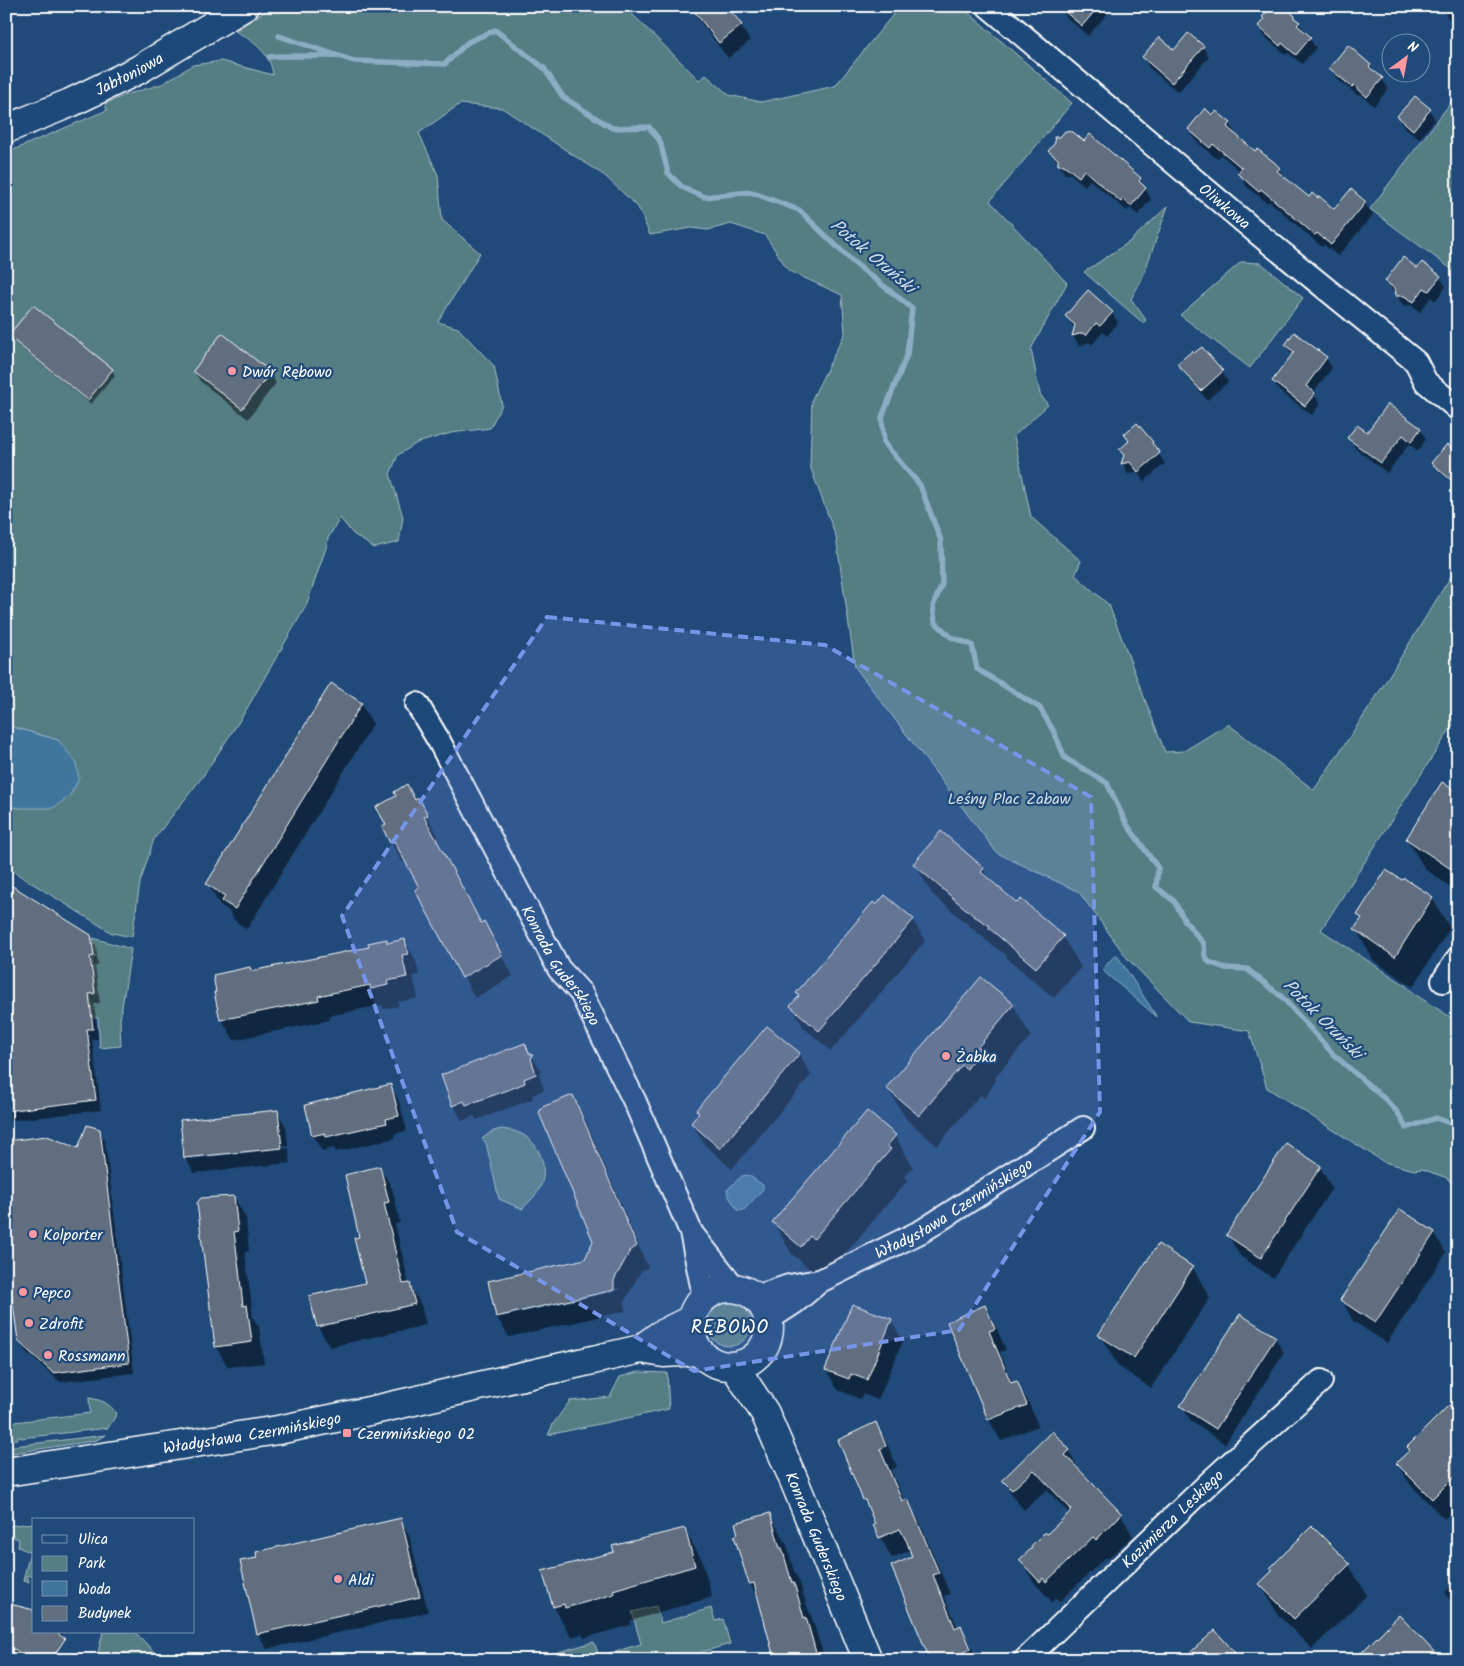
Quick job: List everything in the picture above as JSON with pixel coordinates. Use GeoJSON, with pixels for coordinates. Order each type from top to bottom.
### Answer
{"type":"FeatureCollection","features":[{"type":"Feature","properties":{"kind":"street","name":"Jabłoniowa"},"geometry":{"type":"LineString","coordinates":[[6,129],[70,103],[138,70],[245,6]]}},
{"type":"Feature","properties":{"kind":"street","name":"Oliwkowa"},"geometry":{"type":"LineString","coordinates":[[988,6],[1261,236],[1416,362],[1426,382],[1458,409]]}},
{"type":"Feature","properties":{"kind":"street","name":"Konrada Guderskiego"},"geometry":{"type":"LineString","coordinates":[[417,704],[439,741],[559,969],[582,993],[635,1102],[691,1232],[702,1286],[697,1309]]}},
{"type":"Feature","properties":{"kind":"street"},"geometry":{"type":"LineString","coordinates":[[1444,981],[1458,958]]}},
{"type":"Feature","properties":{"kind":"street","name":"Władysława Czermińskiego"},"geometry":{"type":"LineString","coordinates":[[753,1301],[795,1302],[820,1281],[922,1231],[1083,1128]]}},
{"type":"Feature","properties":{"kind":"street","name":"Konrada Guderskiego"},"geometry":{"type":"LineString","coordinates":[[691,1232],[753,1301]]}},
{"type":"Feature","properties":{"kind":"street"},"geometry":{"type":"LineString","coordinates":[[717,1289],[753,1301],[770,1332],[766,1344],[759,1354],[748,1362],[734,1366],[721,1365],[708,1360],[698,1350],[691,1336],[697,1309],[717,1289]]}},
{"type":"Feature","properties":{"kind":"street","name":"Władysława Czermińskiego"},"geometry":{"type":"LineString","coordinates":[[641,1349],[697,1309]]}},
{"type":"Feature","properties":{"kind":"street","name":"Władysława Czermińskiego"},"geometry":{"type":"LineString","coordinates":[[6,1472],[278,1430],[641,1349],[664,1353],[698,1350]]}},
{"type":"Feature","properties":{"kind":"street","name":"Konrada Guderskiego"},"geometry":{"type":"LineString","coordinates":[[759,1354],[764,1384],[765,1413]]}},
{"type":"Feature","properties":{"kind":"street","name":"Konrada Guderskiego"},"geometry":{"type":"LineString","coordinates":[[734,1366],[765,1413],[868,1660]]}},
{"type":"Feature","properties":{"kind":"street","name":"Kazimierza Leskiego"},"geometry":{"type":"LineString","coordinates":[[1025,1660],[1212,1480],[1321,1381]]}},
{"type":"Feature","properties":{"kind":"highlighted area"},"geometry":{"type":"Polygon","coordinates":[[[547,617],[825,645],[1091,797],[1100,1112],[959,1330],[694,1371],[457,1232],[342,916],[547,617]]]}},
{"type":"Feature","properties":{"kind":"green space","name":"Leśny Plac Zabaw"},"geometry":{"type":"Polygon","coordinates":[[[273,6],[617,6],[627,9],[699,80],[706,75],[729,95],[761,102],[835,86],[900,6],[961,6],[1072,103],[990,201],[1067,283],[1031,349],[1040,394],[1048,405],[1014,436],[1031,517],[1081,561],[1075,575],[1109,605],[1165,752],[1184,751],[1228,724],[1314,790],[1371,705],[1458,565],[1458,717],[1321,930],[1458,1022],[1458,1191],[1447,1178],[1422,1169],[1414,1170],[1384,1162],[1267,1088],[1249,1031],[1189,1022],[1127,958],[1079,892],[997,853],[855,667],[836,537],[810,466],[812,399],[845,333],[842,295],[789,271],[765,235],[731,224],[708,230],[691,228],[650,235],[638,207],[605,176],[502,108],[460,104],[419,133],[438,175],[442,220],[480,253],[438,322],[458,328],[494,366],[502,405],[490,428],[451,433],[417,443],[398,455],[390,474],[403,517],[399,542],[374,548],[353,534],[340,518],[328,538],[306,606],[242,717],[203,776],[154,839],[140,883],[132,937],[112,933],[6,867],[6,806],[20,808],[58,740],[6,725],[6,153],[107,110],[105,104],[125,95],[162,84],[193,65],[221,61],[273,75],[269,60],[260,48],[235,31],[273,6]]]}},
{"type":"Feature","properties":{"kind":"green space"},"geometry":{"type":"Polygon","coordinates":[[[1458,93],[1458,274],[1370,209],[1458,93]]]}},
{"type":"Feature","properties":{"kind":"green space"},"geometry":{"type":"Polygon","coordinates":[[[1168,206],[1142,279],[1131,299],[1146,320],[1143,323],[1084,272],[1129,242],[1168,206]]]}},
{"type":"Feature","properties":{"kind":"green space"},"geometry":{"type":"Polygon","coordinates":[[[1241,262],[1261,263],[1303,298],[1250,368],[1180,315],[1241,262]]]}},
{"type":"Feature","properties":{"kind":"green space"},"geometry":{"type":"Polygon","coordinates":[[[93,938],[131,949],[120,1020],[121,1046],[100,1048],[98,1018],[93,1018],[90,995],[96,994],[92,958],[95,957],[93,938]]]}},
{"type":"Feature","properties":{"kind":"green space"},"geometry":{"type":"Polygon","coordinates":[[[501,1129],[515,1131],[525,1136],[532,1142],[541,1157],[543,1165],[542,1183],[535,1196],[522,1209],[499,1199],[486,1143],[482,1139],[491,1132],[501,1129]]]}},
{"type":"Feature","properties":{"kind":"green space"},"geometry":{"type":"Polygon","coordinates":[[[725,1302],[733,1302],[745,1308],[751,1324],[745,1340],[733,1346],[725,1346],[713,1340],[707,1328],[707,1320],[713,1308],[725,1302]]]}},
{"type":"Feature","properties":{"kind":"green space"},"geometry":{"type":"Polygon","coordinates":[[[638,1372],[667,1373],[669,1409],[548,1435],[553,1424],[570,1401],[610,1397],[620,1377],[638,1372]]]}},
{"type":"Feature","properties":{"kind":"green space"},"geometry":{"type":"Polygon","coordinates":[[[89,1398],[104,1402],[116,1413],[108,1428],[18,1437],[18,1439],[6,1440],[6,1423],[90,1413],[89,1398]]]}},
{"type":"Feature","properties":{"kind":"green space"},"geometry":{"type":"Polygon","coordinates":[[[105,1435],[97,1440],[6,1454],[6,1447],[105,1435]]]}},
{"type":"Feature","properties":{"kind":"green space"},"geometry":{"type":"Polygon","coordinates":[[[32,1523],[32,1576],[27,1575],[29,1582],[23,1581],[30,1552],[18,1547],[19,1539],[6,1535],[6,1526],[32,1523]]]}},
{"type":"Feature","properties":{"kind":"green space"},"geometry":{"type":"Polygon","coordinates":[[[656,1606],[661,1623],[711,1608],[715,1621],[723,1619],[730,1644],[678,1659],[676,1653],[672,1654],[673,1660],[552,1660],[551,1654],[594,1642],[599,1656],[641,1644],[632,1612],[656,1606]]]}},
{"type":"Feature","properties":{"kind":"green space"},"geometry":{"type":"Polygon","coordinates":[[[102,1634],[137,1634],[162,1660],[96,1660],[102,1634]]]}},
{"type":"Feature","properties":{"kind":"water"},"geometry":{"type":"Polygon","coordinates":[[[6,725],[58,740],[76,762],[79,779],[69,797],[53,808],[6,806],[6,725]]]}},
{"type":"Feature","properties":{"kind":"water"},"geometry":{"type":"Polygon","coordinates":[[[1116,954],[1157,1017],[1102,970],[1116,954]]]}},
{"type":"Feature","properties":{"kind":"water"},"geometry":{"type":"Polygon","coordinates":[[[748,1175],[763,1185],[763,1189],[744,1210],[738,1211],[727,1190],[742,1176],[748,1175]]]}},
{"type":"Feature","properties":{"kind":"building"},"geometry":{"type":"Polygon","coordinates":[[[690,6],[727,6],[742,25],[719,43],[690,6]]]}},
{"type":"Feature","properties":{"kind":"building"},"geometry":{"type":"Polygon","coordinates":[[[1058,6],[1099,6],[1082,26],[1058,6]]]}},
{"type":"Feature","properties":{"kind":"building"},"geometry":{"type":"Polygon","coordinates":[[[1272,6],[1284,6],[1300,22],[1297,25],[1311,37],[1296,55],[1282,43],[1280,46],[1258,26],[1264,19],[1262,17],[1272,6]]]}},
{"type":"Feature","properties":{"kind":"building"},"geometry":{"type":"Polygon","coordinates":[[[1188,33],[1204,46],[1172,83],[1142,57],[1159,37],[1174,50],[1188,33]]]}},
{"type":"Feature","properties":{"kind":"building"},"geometry":{"type":"Polygon","coordinates":[[[1348,45],[1371,65],[1369,67],[1382,79],[1367,97],[1354,85],[1352,87],[1329,68],[1348,45]]]}},
{"type":"Feature","properties":{"kind":"building"},"geometry":{"type":"Polygon","coordinates":[[[1415,96],[1431,109],[1413,130],[1397,116],[1415,96]]]}},
{"type":"Feature","properties":{"kind":"building"},"geometry":{"type":"Polygon","coordinates":[[[1205,108],[1212,115],[1216,111],[1231,123],[1227,127],[1255,151],[1257,149],[1274,162],[1280,168],[1277,171],[1309,197],[1312,193],[1318,198],[1319,196],[1334,209],[1351,189],[1366,202],[1331,245],[1317,233],[1315,235],[1261,189],[1259,192],[1237,173],[1242,168],[1213,144],[1210,148],[1188,129],[1205,108]]]}},
{"type":"Feature","properties":{"kind":"building"},"geometry":{"type":"Polygon","coordinates":[[[1065,131],[1073,132],[1084,141],[1090,134],[1141,178],[1139,181],[1146,188],[1131,206],[1123,199],[1121,202],[1084,170],[1079,177],[1064,165],[1058,165],[1058,159],[1048,151],[1055,143],[1054,137],[1060,137],[1065,131]]]}},
{"type":"Feature","properties":{"kind":"building"},"geometry":{"type":"Polygon","coordinates":[[[1403,257],[1417,268],[1422,262],[1441,276],[1429,291],[1424,288],[1414,302],[1404,296],[1396,296],[1395,289],[1385,281],[1403,257]]]}},
{"type":"Feature","properties":{"kind":"building"},"geometry":{"type":"Polygon","coordinates":[[[1088,290],[1113,312],[1100,326],[1096,323],[1086,336],[1083,333],[1072,336],[1075,325],[1065,316],[1088,290]]]}},
{"type":"Feature","properties":{"kind":"building"},"geometry":{"type":"Polygon","coordinates":[[[33,305],[113,369],[88,400],[8,336],[33,305]]]}},
{"type":"Feature","properties":{"kind":"building"},"geometry":{"type":"Polygon","coordinates":[[[1294,332],[1327,357],[1306,386],[1315,393],[1305,406],[1272,381],[1294,352],[1285,345],[1294,332]]]}},
{"type":"Feature","properties":{"kind":"building","name":"Dwór Rębowo"},"geometry":{"type":"Polygon","coordinates":[[[222,333],[271,372],[242,409],[193,371],[222,333]]]}},
{"type":"Feature","properties":{"kind":"building"},"geometry":{"type":"Polygon","coordinates":[[[1202,347],[1223,371],[1201,391],[1177,364],[1192,351],[1194,353],[1202,347]]]}},
{"type":"Feature","properties":{"kind":"building"},"geometry":{"type":"Polygon","coordinates":[[[1388,404],[1421,428],[1411,442],[1403,435],[1381,463],[1347,438],[1357,425],[1367,432],[1388,404]]]}},
{"type":"Feature","properties":{"kind":"building"},"geometry":{"type":"Polygon","coordinates":[[[1137,423],[1160,453],[1138,472],[1130,462],[1121,464],[1124,455],[1119,450],[1129,441],[1124,434],[1137,423]]]}},
{"type":"Feature","properties":{"kind":"building"},"geometry":{"type":"Polygon","coordinates":[[[1447,444],[1458,453],[1458,486],[1431,463],[1447,444]]]}},
{"type":"Feature","properties":{"kind":"building"},"geometry":{"type":"Polygon","coordinates":[[[331,683],[362,703],[235,909],[222,901],[225,896],[206,884],[331,683]]]}},
{"type":"Feature","properties":{"kind":"building"},"geometry":{"type":"Polygon","coordinates":[[[1442,782],[1458,793],[1458,858],[1451,869],[1406,839],[1442,782]]]}},
{"type":"Feature","properties":{"kind":"building"},"geometry":{"type":"Polygon","coordinates":[[[407,784],[415,800],[419,798],[428,815],[424,817],[481,923],[484,921],[502,955],[462,978],[415,890],[419,887],[394,841],[390,843],[382,827],[386,825],[376,807],[396,796],[394,792],[407,784]]]}},
{"type":"Feature","properties":{"kind":"building"},"geometry":{"type":"Polygon","coordinates":[[[941,831],[984,868],[981,872],[1017,903],[1021,899],[1064,936],[1036,968],[989,928],[990,926],[974,916],[913,864],[941,831]]]}},
{"type":"Feature","properties":{"kind":"building"},"geometry":{"type":"Polygon","coordinates":[[[1386,870],[1402,880],[1404,878],[1433,897],[1395,957],[1354,929],[1362,918],[1357,915],[1386,870]]]}},
{"type":"Feature","properties":{"kind":"building"},"geometry":{"type":"Polygon","coordinates":[[[6,882],[91,935],[94,956],[90,957],[95,993],[89,994],[93,1029],[87,1029],[96,1100],[6,1111],[6,882]]]}},
{"type":"Feature","properties":{"kind":"building"},"geometry":{"type":"Polygon","coordinates":[[[885,895],[914,919],[819,1031],[790,1006],[799,996],[796,993],[873,902],[876,905],[885,895]]]}},
{"type":"Feature","properties":{"kind":"building"},"geometry":{"type":"Polygon","coordinates":[[[387,939],[387,943],[405,939],[408,954],[402,955],[407,977],[387,981],[388,985],[371,989],[370,985],[318,996],[319,1000],[220,1020],[214,992],[216,992],[213,975],[250,967],[251,971],[369,947],[368,943],[387,939]]]}},
{"type":"Feature","properties":{"kind":"building"},"geometry":{"type":"Polygon","coordinates":[[[981,977],[1014,1004],[978,1047],[980,1048],[967,1069],[962,1065],[919,1116],[886,1088],[981,977]]]}},
{"type":"Feature","properties":{"kind":"building"},"geometry":{"type":"Polygon","coordinates":[[[767,1026],[800,1053],[720,1149],[691,1123],[699,1113],[696,1110],[767,1026]]]}},
{"type":"Feature","properties":{"kind":"building"},"geometry":{"type":"Polygon","coordinates":[[[525,1043],[529,1053],[533,1055],[531,1059],[536,1074],[524,1079],[525,1083],[508,1090],[466,1105],[464,1101],[452,1106],[441,1075],[525,1043]]]}},
{"type":"Feature","properties":{"kind":"building"},"geometry":{"type":"Polygon","coordinates":[[[391,1084],[399,1116],[386,1119],[387,1123],[326,1137],[325,1133],[312,1136],[305,1105],[391,1084]]]}},
{"type":"Feature","properties":{"kind":"building"},"geometry":{"type":"Polygon","coordinates":[[[573,1095],[637,1246],[630,1251],[614,1280],[614,1290],[496,1317],[488,1281],[585,1259],[593,1241],[539,1113],[542,1107],[573,1095]]]}},
{"type":"Feature","properties":{"kind":"building"},"geometry":{"type":"Polygon","coordinates":[[[278,1110],[282,1148],[184,1158],[180,1120],[278,1110]]]}},
{"type":"Feature","properties":{"kind":"building"},"geometry":{"type":"Polygon","coordinates":[[[867,1111],[896,1135],[887,1146],[891,1149],[814,1239],[810,1236],[801,1247],[772,1222],[867,1111]]]}},
{"type":"Feature","properties":{"kind":"building"},"geometry":{"type":"Polygon","coordinates":[[[87,1125],[100,1129],[129,1363],[53,1373],[18,1341],[6,1251],[6,1141],[47,1136],[78,1148],[87,1125]]]}},
{"type":"Feature","properties":{"kind":"building"},"geometry":{"type":"Polygon","coordinates":[[[1286,1143],[1321,1166],[1261,1258],[1226,1235],[1286,1143]]]}},
{"type":"Feature","properties":{"kind":"building"},"geometry":{"type":"Polygon","coordinates":[[[380,1166],[389,1202],[384,1203],[403,1284],[410,1283],[415,1304],[317,1327],[309,1296],[365,1283],[354,1238],[359,1237],[345,1175],[380,1166]]]}},
{"type":"Feature","properties":{"kind":"building"},"geometry":{"type":"Polygon","coordinates":[[[234,1196],[238,1231],[234,1232],[243,1306],[247,1305],[252,1342],[215,1347],[197,1203],[201,1198],[234,1196]]]}},
{"type":"Feature","properties":{"kind":"building"},"geometry":{"type":"Polygon","coordinates":[[[1400,1209],[1435,1232],[1375,1323],[1340,1300],[1400,1209]]]}},
{"type":"Feature","properties":{"kind":"building"},"geometry":{"type":"Polygon","coordinates":[[[1158,1244],[1193,1267],[1134,1358],[1098,1335],[1158,1244]]]}},
{"type":"Feature","properties":{"kind":"building"},"geometry":{"type":"Polygon","coordinates":[[[852,1304],[892,1319],[867,1380],[851,1374],[849,1379],[825,1370],[852,1304]]]}},
{"type":"Feature","properties":{"kind":"building"},"geometry":{"type":"Polygon","coordinates":[[[985,1305],[995,1329],[989,1331],[1011,1383],[1017,1381],[1027,1405],[988,1420],[947,1322],[985,1305]]]}},
{"type":"Feature","properties":{"kind":"building"},"geometry":{"type":"Polygon","coordinates":[[[1240,1314],[1276,1337],[1216,1429],[1180,1406],[1240,1314]]]}},
{"type":"Feature","properties":{"kind":"building"},"geometry":{"type":"Polygon","coordinates":[[[1449,1405],[1458,1413],[1458,1473],[1432,1499],[1396,1463],[1410,1450],[1407,1447],[1449,1405]]]}},
{"type":"Feature","properties":{"kind":"building"},"geometry":{"type":"Polygon","coordinates":[[[876,1422],[886,1446],[880,1449],[902,1501],[908,1499],[939,1573],[933,1575],[955,1628],[961,1625],[971,1649],[954,1657],[953,1655],[943,1660],[930,1660],[891,1566],[912,1557],[907,1542],[900,1529],[879,1538],[865,1500],[863,1500],[838,1440],[876,1422]]]}},
{"type":"Feature","properties":{"kind":"building"},"geometry":{"type":"Polygon","coordinates":[[[1052,1431],[1070,1450],[1065,1455],[1122,1514],[1096,1540],[1093,1537],[1046,1582],[1043,1578],[1040,1582],[1019,1560],[1045,1532],[1047,1534],[1072,1510],[1034,1470],[1012,1490],[1002,1480],[1052,1431]]]}},
{"type":"Feature","properties":{"kind":"building"},"geometry":{"type":"Polygon","coordinates":[[[770,1513],[804,1618],[806,1617],[818,1660],[779,1660],[777,1653],[773,1654],[754,1583],[749,1584],[734,1536],[738,1534],[735,1523],[770,1513]]]}},
{"type":"Feature","properties":{"kind":"building","name":"Aldi"},"geometry":{"type":"Polygon","coordinates":[[[401,1518],[420,1597],[257,1634],[240,1561],[257,1558],[256,1552],[401,1518]]]}},
{"type":"Feature","properties":{"kind":"building"},"geometry":{"type":"Polygon","coordinates":[[[1312,1526],[1350,1564],[1294,1619],[1259,1584],[1273,1570],[1270,1568],[1312,1526]]]}},
{"type":"Feature","properties":{"kind":"building"},"geometry":{"type":"Polygon","coordinates":[[[685,1528],[695,1566],[613,1590],[614,1594],[583,1603],[565,1608],[564,1604],[553,1607],[542,1571],[614,1552],[612,1546],[685,1528]]]}},
{"type":"Feature","properties":{"kind":"building"},"geometry":{"type":"Polygon","coordinates":[[[6,1603],[32,1610],[32,1634],[59,1634],[65,1639],[51,1660],[30,1660],[16,1650],[6,1648],[6,1603]]]}},
{"type":"Feature","properties":{"kind":"building"},"geometry":{"type":"Polygon","coordinates":[[[1399,1615],[1442,1660],[1354,1660],[1399,1615]]]}},
{"type":"Feature","properties":{"kind":"building"},"geometry":{"type":"Polygon","coordinates":[[[1215,1630],[1235,1653],[1227,1660],[1182,1660],[1215,1630]]]}},
{"type":"Feature","properties":{"kind":"waterway","name":"Potok Oruński"},"geometry":{"type":"LineString","coordinates":[[279,36],[354,61],[445,64],[468,42],[495,30],[544,68],[563,97],[612,128],[649,127],[660,141],[668,173],[682,187],[704,197],[751,192],[799,210],[853,262],[912,308],[907,355],[882,417],[884,443],[920,485],[941,541],[942,584],[933,606],[935,622],[951,637],[972,645],[977,669],[1040,708],[1054,732],[1065,758],[1107,783],[1126,823],[1158,868],[1156,887],[1174,901],[1185,921],[1204,944],[1205,956],[1209,962],[1225,968],[1247,969],[1282,997],[1334,1055],[1386,1100],[1398,1113],[1406,1128],[1436,1118],[1458,1126]]}},
{"type":"Feature","properties":{"kind":"waterway"},"geometry":{"type":"LineString","coordinates":[[269,57],[334,56]]}},
{"type":"Feature","properties":{"kind":"place","name":"Dwór Rębowo"},"geometry":{"type":"Point","coordinates":[232,371]}},
{"type":"Feature","properties":{"kind":"place","name":"Żabka"},"geometry":{"type":"Point","coordinates":[946,1056]}},
{"type":"Feature","properties":{"kind":"place","name":"Kolporter"},"geometry":{"type":"Point","coordinates":[33,1234]}},
{"type":"Feature","properties":{"kind":"place","name":"Pepco"},"geometry":{"type":"Point","coordinates":[23,1292]}},
{"type":"Feature","properties":{"kind":"place","name":"Zdrofit"},"geometry":{"type":"Point","coordinates":[29,1323]}},
{"type":"Feature","properties":{"kind":"place","name":"Rossmann"},"geometry":{"type":"Point","coordinates":[48,1355]}},
{"type":"Feature","properties":{"kind":"place","name":"Czermińskiego 02"},"geometry":{"type":"Point","coordinates":[347,1433]}},
{"type":"Feature","properties":{"kind":"place","name":"Aldi"},"geometry":{"type":"Point","coordinates":[338,1579]}},
{"type":"Feature","properties":{"kind":"district","name":"RĘBOWO"},"geometry":{"type":"Point","coordinates":[730,1326]}}]}
